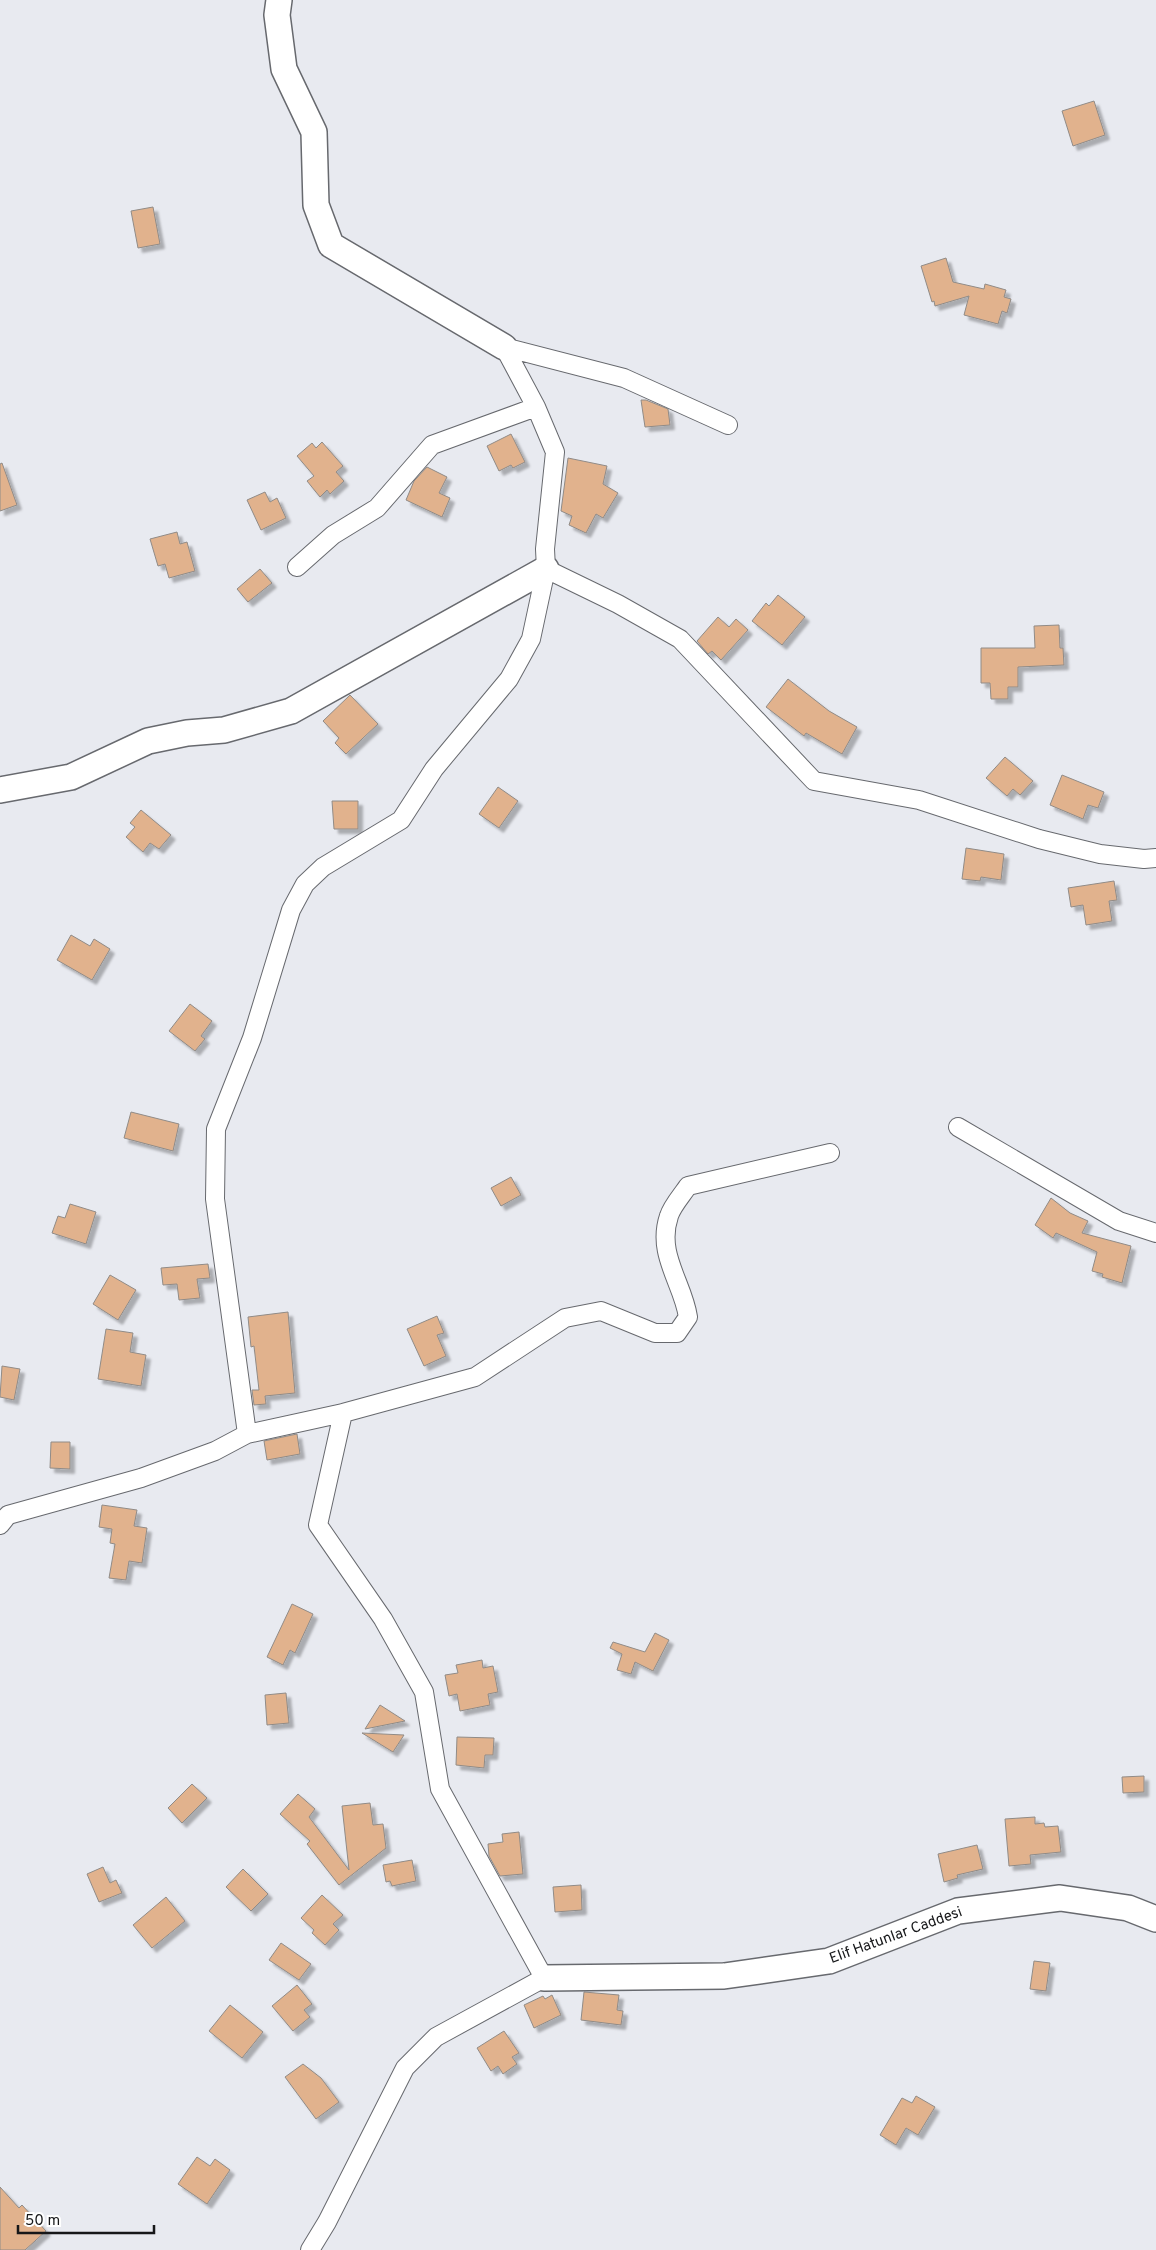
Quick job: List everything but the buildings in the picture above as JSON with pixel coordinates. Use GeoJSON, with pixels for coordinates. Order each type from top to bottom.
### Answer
{"type":"FeatureCollection","features":[{"type":"Feature","properties":{"kind":"street"},"geometry":{"type":"LineString","coordinates":[[279,0],[277,15],[284,69],[314,132],[316,205],[331,245],[504,347],[624,378],[728,425]]}},
{"type":"Feature","properties":{"kind":"street"},"geometry":{"type":"LineString","coordinates":[[247,1434],[215,1199],[216,1129],[252,1038],[291,910],[305,884],[323,867],[401,820],[434,769],[509,679],[531,639],[546,569],[545,549],[555,452],[536,408],[504,347]]}},
{"type":"Feature","properties":{"kind":"street"},"geometry":{"type":"LineString","coordinates":[[297,567],[333,534],[377,508],[432,444],[536,408]]}},
{"type":"Feature","properties":{"kind":"street"},"geometry":{"type":"LineString","coordinates":[[0,790],[71,776],[148,741],[187,733],[224,730],[292,711],[546,569]]}},
{"type":"Feature","properties":{"kind":"street"},"geometry":{"type":"LineString","coordinates":[[546,569],[618,604],[680,639],[814,781],[920,800],[1039,839],[1100,854],[1156,858]]}},
{"type":"Feature","properties":{"kind":"street"},"geometry":{"type":"LineString","coordinates":[[958,1127],[1119,1221],[1156,1233]]}},
{"type":"Feature","properties":{"kind":"street"},"geometry":{"type":"LineString","coordinates":[[0,1525],[8,1515],[141,1478],[215,1451],[247,1434],[343,1413],[475,1377],[565,1318],[600,1312],[655,1332],[677,1334],[688,1317],[686,1305],[670,1267],[666,1243],[669,1216],[688,1186],[830,1153]]}},
{"type":"Feature","properties":{"kind":"street"},"geometry":{"type":"LineString","coordinates":[[310,2250],[327,2222],[405,2068],[436,2037],[544,1978],[440,1789],[424,1692],[383,1619],[318,1525],[343,1413]]}},
{"type":"Feature","properties":{"kind":"street","name":"Elif Hatunlar Caddesi"},"geometry":{"type":"LineString","coordinates":[[544,1978],[724,1976],[829,1961],[958,1911],[1060,1898],[1128,1908],[1156,1919]]}}]}
